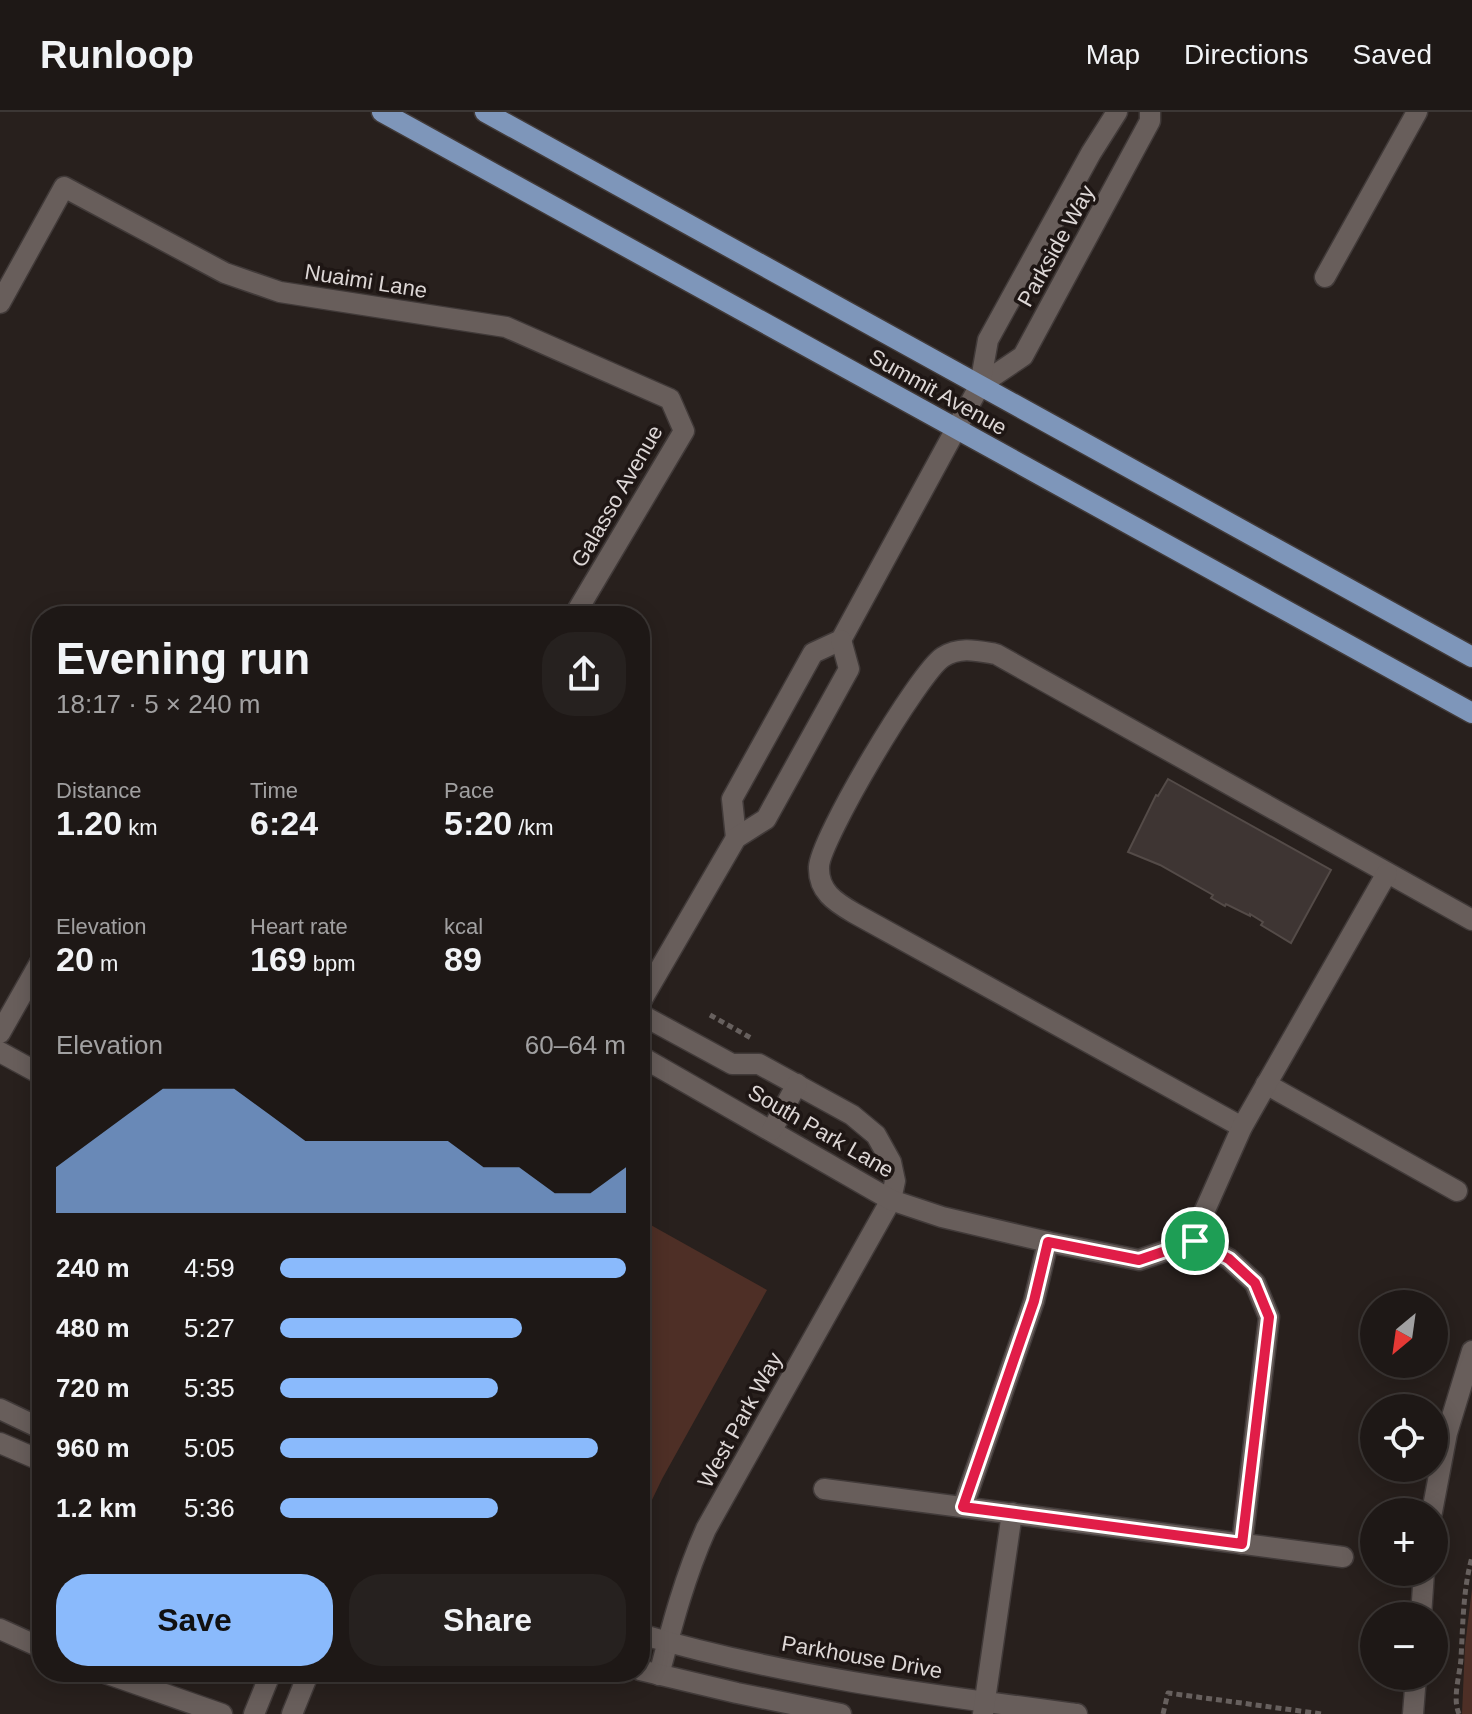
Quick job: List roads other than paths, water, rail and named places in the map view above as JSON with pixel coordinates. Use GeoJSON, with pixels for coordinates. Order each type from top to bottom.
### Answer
{"type":"FeatureCollection","features":[{"type":"Feature","properties":{"kind":"main road","name":"Summit Avenue"},"geometry":{"type":"LineString","coordinates":[[382,112],[1472,713]]}},
{"type":"Feature","properties":{"kind":"main road","name":"Summit Avenue"},"geometry":{"type":"LineString","coordinates":[[485,112],[1472,657]]}},
{"type":"Feature","properties":{"kind":"street","name":"Parkside Way"},"geometry":{"type":"LineString","coordinates":[[736,838],[732,799],[813,653],[841,640],[980,385],[988,340],[1117,112]]}},
{"type":"Feature","properties":{"kind":"street","name":"Parkside Way"},"geometry":{"type":"LineString","coordinates":[[980,385],[1023,356],[1150,121],[1150,112]]}},
{"type":"Feature","properties":{"kind":"street"},"geometry":{"type":"LineString","coordinates":[[1325,277],[1417,112]]}},
{"type":"Feature","properties":{"kind":"street","name":"Nuaimi Lane"},"geometry":{"type":"LineString","coordinates":[[0,303],[64,187],[225,273],[280,292],[506,327],[670,399]]}},
{"type":"Feature","properties":{"kind":"street"},"geometry":{"type":"LineString","coordinates":[[1072,187],[1106,204]]}},
{"type":"Feature","properties":{"kind":"street","name":"Galasso Avenue"},"geometry":{"type":"LineString","coordinates":[[580,606],[684,431],[670,399]]}},
{"type":"Feature","properties":{"kind":"street"},"geometry":{"type":"LineString","coordinates":[[650,986],[736,838],[766,819],[849,669],[841,640]]}},
{"type":"Feature","properties":{"kind":"street"},"geometry":{"type":"LineString","coordinates":[[1242,1127],[832,900],[821,884],[818,870],[820,854],[899,711],[942,658],[963,649],[996,654],[1472,920]]}},
{"type":"Feature","properties":{"kind":"street"},"geometry":{"type":"LineString","coordinates":[[1195,1241],[1205,1210],[1242,1127],[1387,873]]}},
{"type":"Feature","properties":{"kind":"street"},"geometry":{"type":"LineString","coordinates":[[0,1033],[32,977]]}},
{"type":"Feature","properties":{"kind":"street","name":"South Park Lane"},"geometry":{"type":"LineString","coordinates":[[650,1019],[732,1064],[759,1064],[852,1115],[876,1135],[891,1162],[895,1181],[891,1200],[650,1062]]}},
{"type":"Feature","properties":{"kind":"street"},"geometry":{"type":"LineString","coordinates":[[0,1052],[32,1070]]}},
{"type":"Feature","properties":{"kind":"street"},"geometry":{"type":"LineString","coordinates":[[772,1130],[797,1084]]}},
{"type":"Feature","properties":{"kind":"street"},"geometry":{"type":"LineString","coordinates":[[1266,1084],[1457,1191]]}},
{"type":"Feature","properties":{"kind":"street"},"geometry":{"type":"LineString","coordinates":[[891,1200],[942,1217],[1139,1260],[1195,1241],[1229,1259],[1255,1283],[1269,1317],[1242,1544]]}},
{"type":"Feature","properties":{"kind":"street","name":"West Park Way"},"geometry":{"type":"LineString","coordinates":[[650,1672],[667,1642],[692,1561],[706,1529],[891,1200]]}},
{"type":"Feature","properties":{"kind":"street"},"geometry":{"type":"LineString","coordinates":[[963,1507],[1034,1301],[1048,1242]]}},
{"type":"Feature","properties":{"kind":"street"},"geometry":{"type":"LineString","coordinates":[[1435,1498],[1447,1433],[1472,1351]]}},
{"type":"Feature","properties":{"kind":"street"},"geometry":{"type":"LineString","coordinates":[[0,1409],[32,1424]]}},
{"type":"Feature","properties":{"kind":"street"},"geometry":{"type":"LineString","coordinates":[[0,1443],[32,1457]]}},
{"type":"Feature","properties":{"kind":"street"},"geometry":{"type":"LineString","coordinates":[[824,1489],[1343,1557]]}},
{"type":"Feature","properties":{"kind":"street"},"geometry":{"type":"LineString","coordinates":[[984,1708],[1012,1513]]}},
{"type":"Feature","properties":{"kind":"street"},"geometry":{"type":"LineString","coordinates":[[0,1629],[32,1643]]}},
{"type":"Feature","properties":{"kind":"street","name":"Parkhouse Drive"},"geometry":{"type":"LineString","coordinates":[[650,1637],[729,1657],[984,1708],[1077,1714]]}},
{"type":"Feature","properties":{"kind":"street"},"geometry":{"type":"LineString","coordinates":[[650,1672],[841,1714]]}},
{"type":"Feature","properties":{"kind":"street"},"geometry":{"type":"LineString","coordinates":[[131,1682],[222,1714]]}},
{"type":"Feature","properties":{"kind":"street"},"geometry":{"type":"LineString","coordinates":[[254,1714],[267,1682]]}},
{"type":"Feature","properties":{"kind":"street"},"geometry":{"type":"LineString","coordinates":[[292,1714],[305,1682]]}},
{"type":"Feature","properties":{"kind":"street"},"geometry":{"type":"LineString","coordinates":[[1413,1714],[1415,1690]]}}]}
